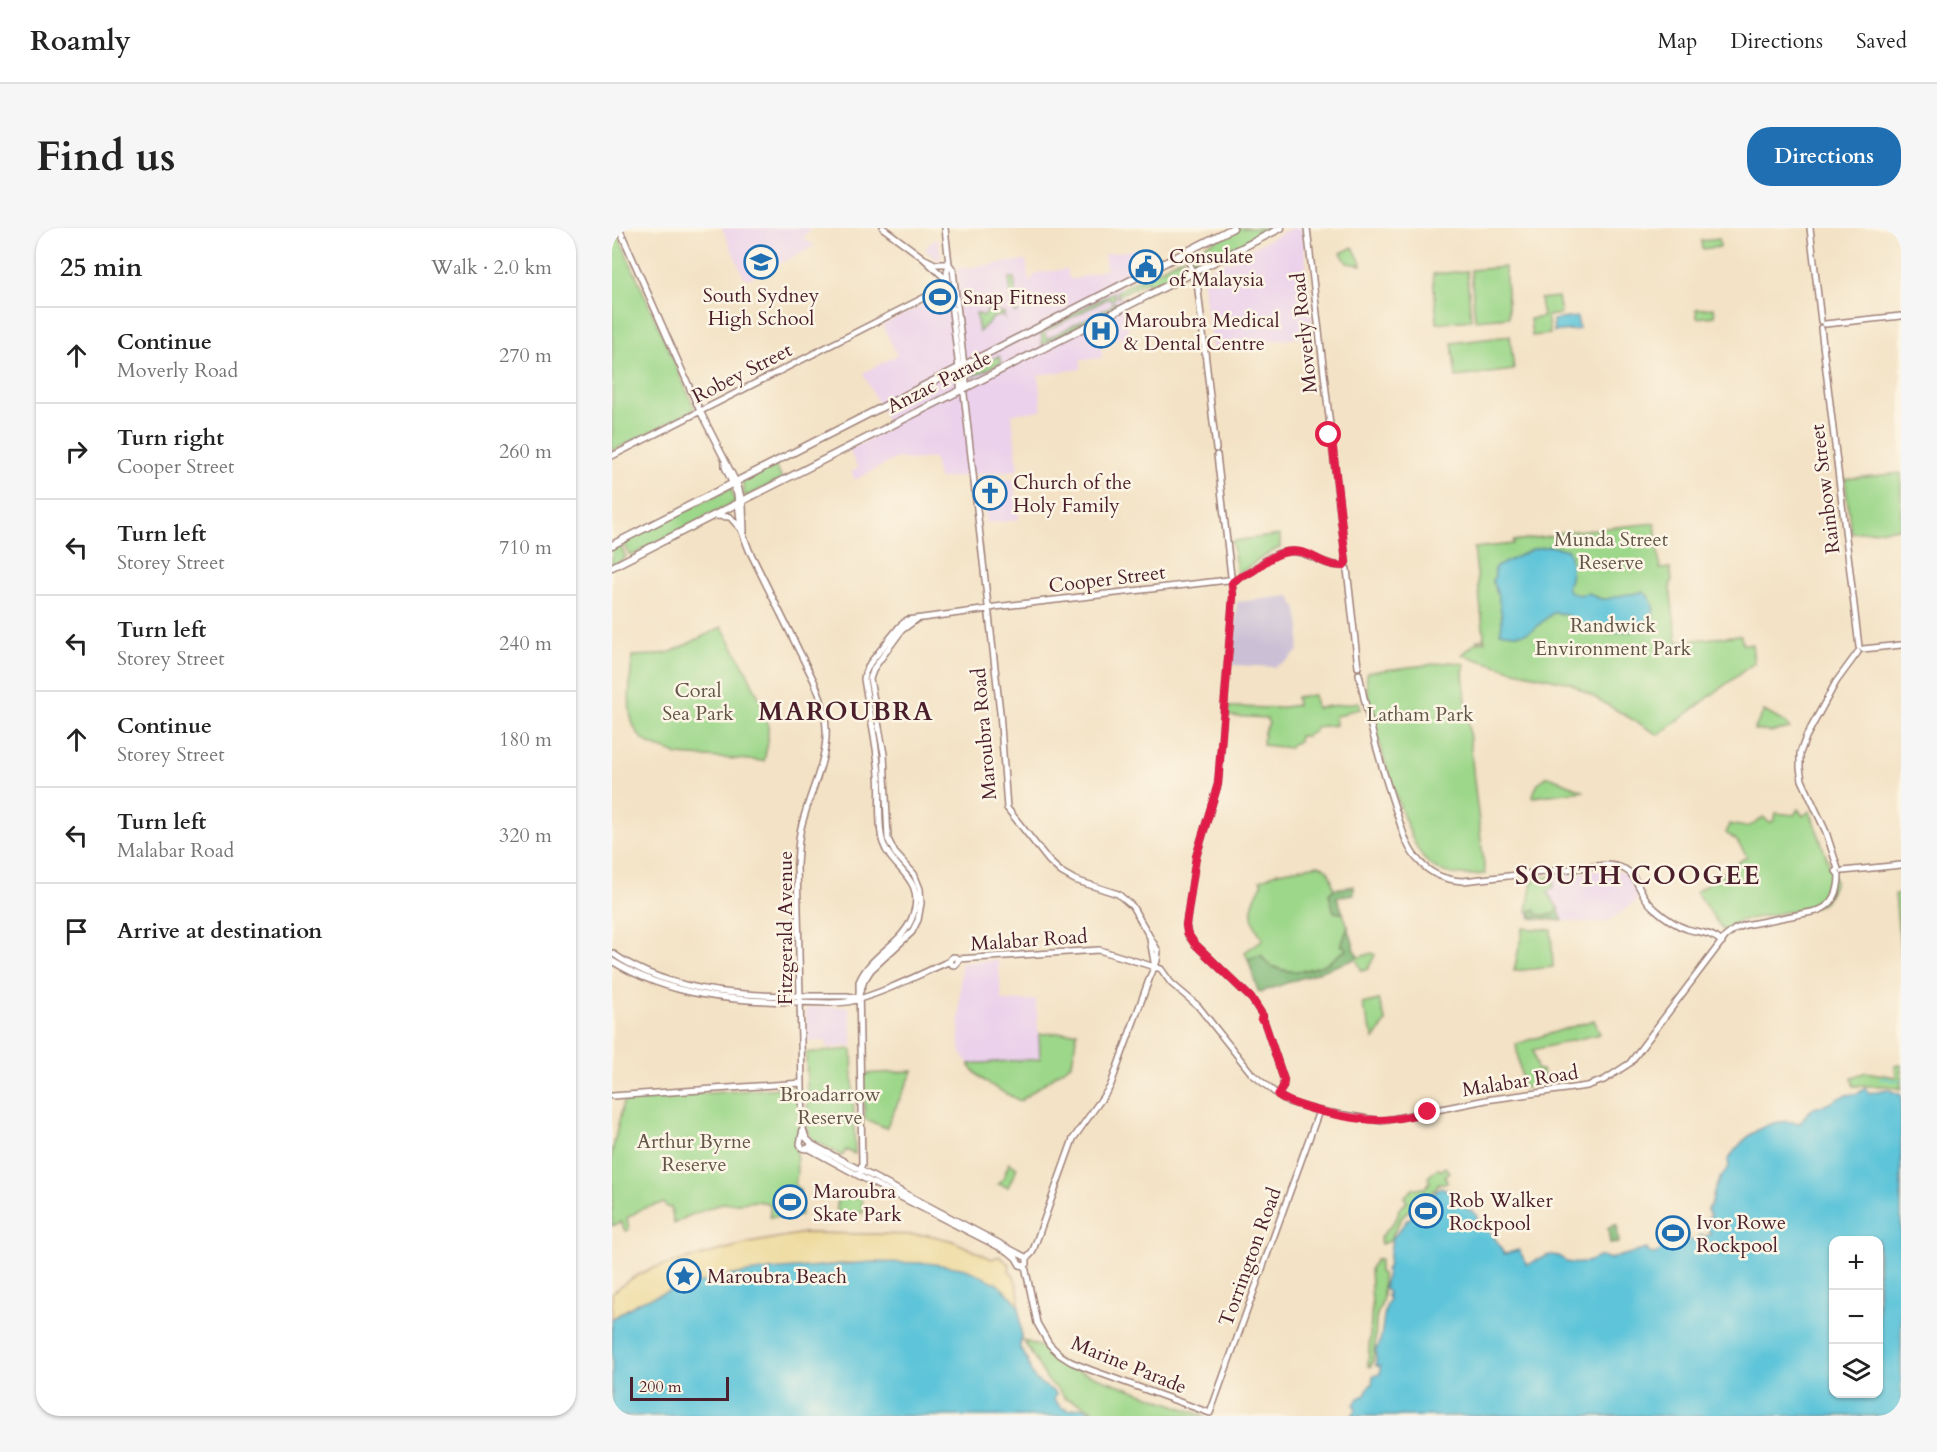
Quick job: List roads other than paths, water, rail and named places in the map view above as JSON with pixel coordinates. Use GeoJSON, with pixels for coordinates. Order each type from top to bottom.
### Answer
{"type":"FeatureCollection","features":[{"type":"Feature","properties":{"kind":"main road","name":"Anzac Parade"},"geometry":{"type":"LineString","coordinates":[[612,545],[1233,228]]}},
{"type":"Feature","properties":{"kind":"main road","name":"Anzac Parade"},"geometry":{"type":"LineString","coordinates":[[612,567],[1281,228]]}},
{"type":"Feature","properties":{"kind":"main road","name":"Maroubra Road"},"geometry":{"type":"LineString","coordinates":[[961,367],[964,390]]}},
{"type":"Feature","properties":{"kind":"street","name":"Fitzgerald Avenue"},"geometry":{"type":"LineString","coordinates":[[619,228],[725,462],[725,467],[735,483],[744,513],[742,531]]}},
{"type":"Feature","properties":{"kind":"street"},"geometry":{"type":"LineString","coordinates":[[883,228],[922,257],[949,283]]}},
{"type":"Feature","properties":{"kind":"street","name":"Maroubra Road"},"geometry":{"type":"LineString","coordinates":[[945,228],[949,264],[947,271],[961,367]]}},
{"type":"Feature","properties":{"kind":"street","name":"Moverly Road"},"geometry":{"type":"LineString","coordinates":[[1307,228],[1331,434],[1328,439],[1332,442],[1345,566]]}},
{"type":"Feature","properties":{"kind":"street","name":"Rainbow Street"},"geometry":{"type":"LineString","coordinates":[[1810,228],[1860,649]]}},
{"type":"Feature","properties":{"kind":"street"},"geometry":{"type":"LineString","coordinates":[[1185,253],[1197,281],[1233,596],[1218,784],[1196,857],[1186,925],[1187,932],[1194,943],[1252,999],[1263,1019],[1284,1080],[1278,1095]]}},
{"type":"Feature","properties":{"kind":"street"},"geometry":{"type":"LineString","coordinates":[[922,257],[935,264],[949,264]]}},
{"type":"Feature","properties":{"kind":"street"},"geometry":{"type":"LineString","coordinates":[[934,268],[943,268],[949,264]]}},
{"type":"Feature","properties":{"kind":"street","name":"Maroubra Road"},"geometry":{"type":"LineString","coordinates":[[949,264],[953,270],[961,367]]}},
{"type":"Feature","properties":{"kind":"street","name":"Robey Street"},"geometry":{"type":"LineString","coordinates":[[612,456],[949,283]]}},
{"type":"Feature","properties":{"kind":"street"},"geometry":{"type":"LineString","coordinates":[[1822,324],[1901,316]]}},
{"type":"Feature","properties":{"kind":"street","name":"Maroubra Road"},"geometry":{"type":"LineString","coordinates":[[964,390],[1000,712],[1008,812],[1061,872],[1075,880],[1113,892],[1129,902],[1140,917],[1158,951],[1166,976]]}},
{"type":"Feature","properties":{"kind":"street"},"geometry":{"type":"LineString","coordinates":[[744,513],[750,501],[767,489]]}},
{"type":"Feature","properties":{"kind":"street","name":"Fitzgerald Avenue"},"geometry":{"type":"LineString","coordinates":[[741,502],[742,531],[754,561],[818,689],[826,721],[826,751],[802,822],[796,871],[804,1139]]}},
{"type":"Feature","properties":{"kind":"street"},"geometry":{"type":"LineString","coordinates":[[712,516],[722,515],[730,518],[742,531]]}},
{"type":"Feature","properties":{"kind":"street","name":"Cooper Street"},"geometry":{"type":"LineString","coordinates":[[858,998],[861,976],[907,929],[913,917],[915,904],[914,890],[908,877],[887,851],[882,839],[879,773],[865,673],[870,663],[899,627],[907,620],[989,608],[1232,579],[1252,571],[1271,556],[1286,552],[1303,552],[1328,564],[1345,566]]}},
{"type":"Feature","properties":{"kind":"street"},"geometry":{"type":"LineString","coordinates":[[1345,566],[1358,667],[1355,671],[1359,674],[1371,731],[1410,849],[1426,868],[1447,879],[1463,881],[1616,865],[1625,868],[1634,876],[1646,900],[1659,913],[1679,926],[1713,935],[1722,942]]}},
{"type":"Feature","properties":{"kind":"street"},"geometry":{"type":"LineString","coordinates":[[1901,645],[1860,649],[1836,681],[1800,753],[1802,780],[1826,832],[1840,872],[1901,865]]}},
{"type":"Feature","properties":{"kind":"street","name":"Malabar Road"},"geometry":{"type":"LineString","coordinates":[[612,961],[651,981],[681,990],[753,1001],[847,996],[858,998],[897,985],[950,961],[954,965],[958,959],[1107,951],[1161,969],[1197,1006],[1252,1074],[1289,1102],[1319,1111],[1382,1120],[1486,1100],[1587,1086],[1599,1082],[1630,1063],[1732,932],[1744,925],[1822,909],[1837,894],[1840,872]]}},
{"type":"Feature","properties":{"kind":"street"},"geometry":{"type":"LineString","coordinates":[[1150,939],[1154,966]]}},
{"type":"Feature","properties":{"kind":"street"},"geometry":{"type":"LineString","coordinates":[[810,1146],[1010,1248],[1022,1258],[1035,1245],[1073,1139],[1110,1087],[1157,961],[1158,951]]}},
{"type":"Feature","properties":{"kind":"street","name":"Malabar Road"},"geometry":{"type":"LineString","coordinates":[[612,953],[646,972],[677,983],[751,995],[788,996],[800,999]]}},
{"type":"Feature","properties":{"kind":"street"},"geometry":{"type":"LineString","coordinates":[[1136,961],[1147,969],[1150,977]]}},
{"type":"Feature","properties":{"kind":"street"},"geometry":{"type":"LineString","coordinates":[[788,996],[800,981]]}},
{"type":"Feature","properties":{"kind":"street"},"geometry":{"type":"LineString","coordinates":[[858,998],[862,1165],[859,1173]]}},
{"type":"Feature","properties":{"kind":"street"},"geometry":{"type":"LineString","coordinates":[[612,1096],[802,1083]]}},
{"type":"Feature","properties":{"kind":"street","name":"Torrington Road"},"geometry":{"type":"LineString","coordinates":[[1210,1413],[1319,1111]]}},
{"type":"Feature","properties":{"kind":"street"},"geometry":{"type":"LineString","coordinates":[[804,1139],[809,1140],[810,1146],[805,1149],[800,1143],[804,1139]]}},
{"type":"Feature","properties":{"kind":"street","name":"Marine Parade"},"geometry":{"type":"LineString","coordinates":[[1022,1258],[1020,1265],[1024,1266],[1037,1323],[1048,1344],[1060,1355],[1091,1370],[1210,1413]]}},
{"type":"Feature","properties":{"kind":"water"},"geometry":{"type":"Polygon","coordinates":[[[1577,317],[1579,329],[1554,332],[1553,320],[1577,317]]]}},
{"type":"Feature","properties":{"kind":"water"},"geometry":{"type":"Polygon","coordinates":[[[1550,546],[1568,550],[1571,568],[1567,586],[1569,591],[1578,595],[1589,593],[1606,599],[1644,592],[1651,601],[1654,611],[1645,630],[1593,633],[1566,615],[1555,612],[1529,632],[1516,634],[1500,632],[1502,621],[1500,606],[1492,581],[1495,575],[1494,568],[1533,549],[1550,546]]]}},
{"type":"Feature","properties":{"kind":"water"},"geometry":{"type":"Polygon","coordinates":[[[1865,1088],[1869,1093],[1887,1089],[1901,1095],[1901,1416],[1351,1416],[1356,1410],[1354,1405],[1358,1398],[1365,1395],[1372,1384],[1373,1376],[1380,1374],[1380,1366],[1376,1366],[1376,1348],[1380,1341],[1389,1299],[1388,1292],[1384,1288],[1387,1271],[1385,1270],[1388,1268],[1392,1239],[1408,1219],[1422,1211],[1441,1187],[1458,1195],[1463,1206],[1477,1216],[1477,1223],[1493,1236],[1504,1254],[1519,1250],[1527,1265],[1551,1255],[1556,1255],[1566,1262],[1577,1263],[1602,1256],[1610,1259],[1647,1249],[1649,1253],[1655,1254],[1666,1248],[1679,1249],[1684,1238],[1691,1241],[1702,1235],[1704,1237],[1711,1234],[1704,1220],[1711,1216],[1707,1210],[1715,1189],[1729,1167],[1728,1160],[1750,1135],[1778,1122],[1800,1123],[1813,1109],[1846,1095],[1858,1093],[1865,1088]]]}},
{"type":"Feature","properties":{"kind":"water"},"geometry":{"type":"Polygon","coordinates":[[[872,1262],[927,1263],[955,1267],[966,1269],[996,1283],[1013,1298],[1019,1307],[1020,1348],[1026,1356],[1035,1379],[1056,1393],[1054,1400],[1062,1408],[1069,1410],[1082,1407],[1099,1416],[612,1416],[612,1319],[639,1302],[677,1288],[733,1275],[872,1262]]]}},
{"type":"Feature","properties":{"kind":"waterway"},"geometry":{"type":"LineString","coordinates":[[1880,1079],[1901,1081]]}},
{"type":"Feature","properties":{"kind":"place","name":"South Sydney High School"},"geometry":{"type":"Point","coordinates":[761,262]}},
{"type":"Feature","properties":{"kind":"place","name":"Consulate of Malaysia"},"geometry":{"type":"Point","coordinates":[1146,267]}},
{"type":"Feature","properties":{"kind":"place","name":"Snap Fitness"},"geometry":{"type":"Point","coordinates":[940,297]}},
{"type":"Feature","properties":{"kind":"place","name":"Maroubra Medical & Dental Centre"},"geometry":{"type":"Point","coordinates":[1101,331]}},
{"type":"Feature","properties":{"kind":"place","name":"Church of the Holy Family"},"geometry":{"type":"Point","coordinates":[990,493]}},
{"type":"Feature","properties":{"kind":"place","name":"Maroubra Skate Park"},"geometry":{"type":"Point","coordinates":[790,1202]}},
{"type":"Feature","properties":{"kind":"place","name":"Rob Walker Rockpool"},"geometry":{"type":"Point","coordinates":[1426,1211]}},
{"type":"Feature","properties":{"kind":"place","name":"Ivor Rowe Rockpool"},"geometry":{"type":"Point","coordinates":[1673,1233]}},
{"type":"Feature","properties":{"kind":"place","name":"Maroubra Beach"},"geometry":{"type":"Point","coordinates":[684,1276]}},
{"type":"Feature","properties":{"kind":"district","name":"MAROUBRA"},"geometry":{"type":"Point","coordinates":[846,711]}},
{"type":"Feature","properties":{"kind":"district","name":"SOUTH COOGEE"},"geometry":{"type":"Point","coordinates":[1638,875]}},
{"type":"Feature","properties":{"kind":"park label","name":"Munda Street Reserve"},"geometry":{"type":"Point","coordinates":[1611,550]}},
{"type":"Feature","properties":{"kind":"park label","name":"Randwick Environment Park"},"geometry":{"type":"Point","coordinates":[1613,636]}},
{"type":"Feature","properties":{"kind":"park label","name":"Coral Sea Park"},"geometry":{"type":"Point","coordinates":[698,702]}},
{"type":"Feature","properties":{"kind":"park label","name":"Latham Park"},"geometry":{"type":"Point","coordinates":[1420,714]}},
{"type":"Feature","properties":{"kind":"park label","name":"Broadarrow Reserve"},"geometry":{"type":"Point","coordinates":[830,1106]}},
{"type":"Feature","properties":{"kind":"park label","name":"Arthur Byrne Reserve"},"geometry":{"type":"Point","coordinates":[694,1152]}}]}
